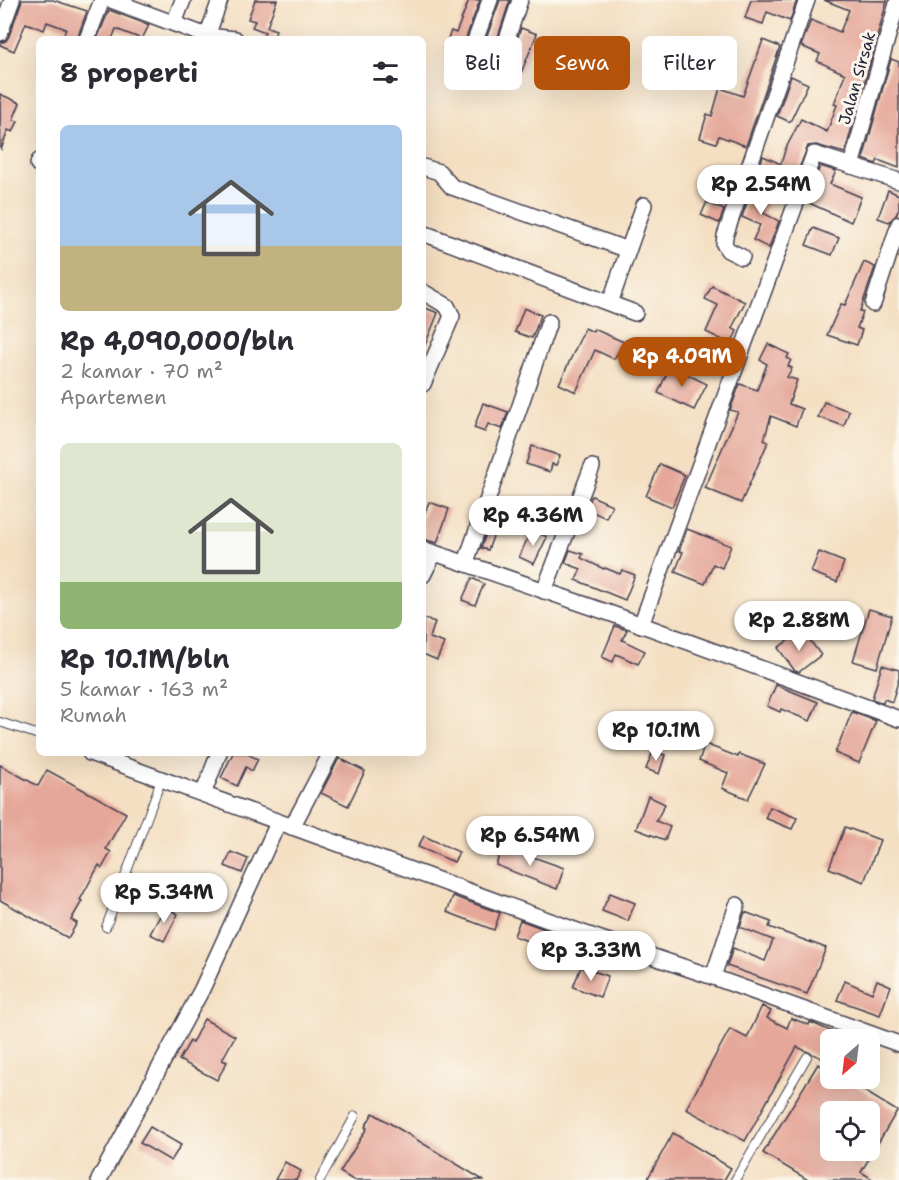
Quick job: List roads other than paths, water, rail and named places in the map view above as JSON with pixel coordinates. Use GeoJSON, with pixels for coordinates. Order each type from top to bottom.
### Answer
{"type":"FeatureCollection","features":[{"type":"Feature","properties":{"kind":"street"},"geometry":{"type":"LineString","coordinates":[[0,33],[12,0]]}},
{"type":"Feature","properties":{"kind":"street"},"geometry":{"type":"LineString","coordinates":[[88,36],[102,0]]}},
{"type":"Feature","properties":{"kind":"street"},"geometry":{"type":"LineString","coordinates":[[111,0],[130,3],[203,36]]}},
{"type":"Feature","properties":{"kind":"street"},"geometry":{"type":"LineString","coordinates":[[174,23],[183,0]]}},
{"type":"Feature","properties":{"kind":"street"},"geometry":{"type":"LineString","coordinates":[[208,36],[220,0]]}},
{"type":"Feature","properties":{"kind":"street"},"geometry":{"type":"LineString","coordinates":[[477,36],[490,0]]}},
{"type":"Feature","properties":{"kind":"street"},"geometry":{"type":"LineString","coordinates":[[508,36],[520,0]]}},
{"type":"Feature","properties":{"kind":"street"},"geometry":{"type":"LineString","coordinates":[[742,257],[728,250],[724,244],[725,236],[807,0]]}},
{"type":"Feature","properties":{"kind":"street","name":"Jalan Sirsak"},"geometry":{"type":"LineString","coordinates":[[851,166],[898,0]]}},
{"type":"Feature","properties":{"kind":"street"},"geometry":{"type":"LineString","coordinates":[[640,625],[814,154],[899,181]]}},
{"type":"Feature","properties":{"kind":"street"},"geometry":{"type":"LineString","coordinates":[[426,168],[439,172],[452,187],[628,250]]}},
{"type":"Feature","properties":{"kind":"street"},"geometry":{"type":"LineString","coordinates":[[610,303],[644,205]]}},
{"type":"Feature","properties":{"kind":"street"},"geometry":{"type":"LineString","coordinates":[[873,304],[899,224]]}},
{"type":"Feature","properties":{"kind":"street"},"geometry":{"type":"LineString","coordinates":[[426,234],[635,313]]}},
{"type":"Feature","properties":{"kind":"street"},"geometry":{"type":"LineString","coordinates":[[426,294],[447,306],[452,316],[426,377]]}},
{"type":"Feature","properties":{"kind":"street"},"geometry":{"type":"LineString","coordinates":[[466,562],[549,322]]}},
{"type":"Feature","properties":{"kind":"street"},"geometry":{"type":"LineString","coordinates":[[544,591],[591,467]]}},
{"type":"Feature","properties":{"kind":"street"},"geometry":{"type":"LineString","coordinates":[[429,551],[466,562],[899,719]]}},
{"type":"Feature","properties":{"kind":"street"},"geometry":{"type":"LineString","coordinates":[[99,756],[583,933],[899,1044]]}},
{"type":"Feature","properties":{"kind":"street"},"geometry":{"type":"LineString","coordinates":[[203,794],[218,756]]}},
{"type":"Feature","properties":{"kind":"street"},"geometry":{"type":"LineString","coordinates":[[99,1180],[202,989],[285,825],[329,756]]}},
{"type":"Feature","properties":{"kind":"street"},"geometry":{"type":"LineString","coordinates":[[713,977],[737,905]]}},
{"type":"Feature","properties":{"kind":"lane"},"geometry":{"type":"LineString","coordinates":[[0,722],[36,734]]}},
{"type":"Feature","properties":{"kind":"lane"},"geometry":{"type":"LineString","coordinates":[[106,927],[162,778]]}},
{"type":"Feature","properties":{"kind":"lane"},"geometry":{"type":"LineString","coordinates":[[735,1180],[807,1057]]}},
{"type":"Feature","properties":{"kind":"lane"},"geometry":{"type":"LineString","coordinates":[[320,1180],[356,1116]]}}]}
